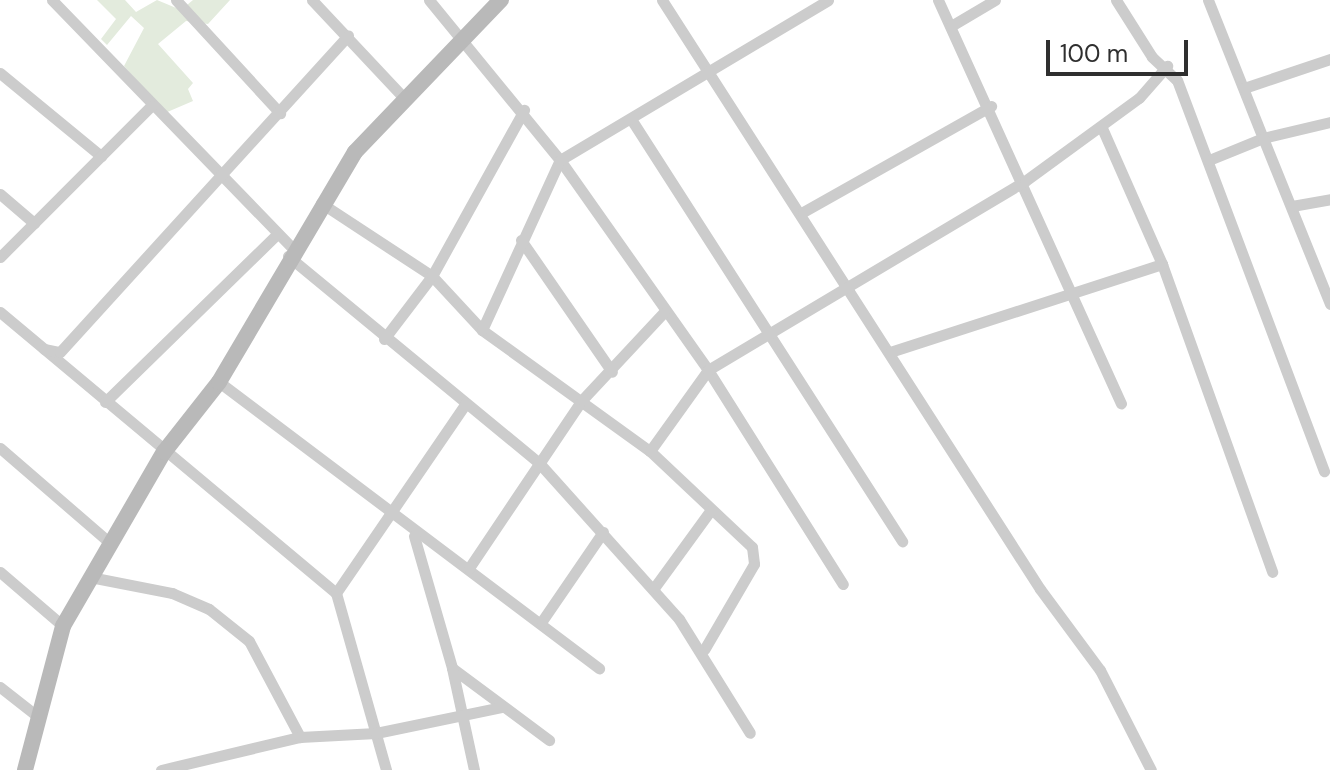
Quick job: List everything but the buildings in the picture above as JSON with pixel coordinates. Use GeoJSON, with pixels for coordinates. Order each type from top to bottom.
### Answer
{"type":"FeatureCollection","features":[{"type":"Feature","properties":{"kind":"street"},"geometry":{"type":"LineString","coordinates":[[52,0],[277,234],[290,252],[384,339],[540,464],[654,588],[704,650],[750,733]]}},
{"type":"Feature","properties":{"kind":"street"},"geometry":{"type":"LineString","coordinates":[[176,0],[280,113]]}},
{"type":"Feature","properties":{"kind":"street"},"geometry":{"type":"LineString","coordinates":[[312,0],[402,96]]}},
{"type":"Feature","properties":{"kind":"street"},"geometry":{"type":"LineString","coordinates":[[429,0],[465,38],[524,110],[560,160],[663,313],[708,370],[843,584]]}},
{"type":"Feature","properties":{"kind":"street"},"geometry":{"type":"LineString","coordinates":[[25,770],[63,626],[164,452],[219,382],[290,252],[321,203],[402,96],[501,0]]}},
{"type":"Feature","properties":{"kind":"street"},"geometry":{"type":"LineString","coordinates":[[679,0],[665,4],[803,212],[1040,589],[1100,670],[1151,770]]}},
{"type":"Feature","properties":{"kind":"street"},"geometry":{"type":"LineString","coordinates":[[482,330],[560,160],[828,0]]}},
{"type":"Feature","properties":{"kind":"street"},"geometry":{"type":"LineString","coordinates":[[938,0],[991,106],[1121,403]]}},
{"type":"Feature","properties":{"kind":"street"},"geometry":{"type":"LineString","coordinates":[[951,26],[995,0]]}},
{"type":"Feature","properties":{"kind":"street"},"geometry":{"type":"LineString","coordinates":[[1116,0],[1152,57],[1167,66],[1209,160],[1324,471]]}},
{"type":"Feature","properties":{"kind":"street"},"geometry":{"type":"LineString","coordinates":[[1208,0],[1330,304]]}},
{"type":"Feature","properties":{"kind":"street"},"geometry":{"type":"LineString","coordinates":[[43,349],[60,352],[223,178],[348,36]]}},
{"type":"Feature","properties":{"kind":"street"},"geometry":{"type":"LineString","coordinates":[[1244,88],[1330,59]]}},
{"type":"Feature","properties":{"kind":"street"},"geometry":{"type":"LineString","coordinates":[[650,451],[708,370],[1025,181],[1102,128],[1167,66]]}},
{"type":"Feature","properties":{"kind":"street"},"geometry":{"type":"LineString","coordinates":[[0,73],[101,156]]}},
{"type":"Feature","properties":{"kind":"street"},"geometry":{"type":"LineString","coordinates":[[0,257],[151,106]]}},
{"type":"Feature","properties":{"kind":"street"},"geometry":{"type":"LineString","coordinates":[[803,212],[991,106]]}},
{"type":"Feature","properties":{"kind":"street"},"geometry":{"type":"LineString","coordinates":[[384,339],[432,276],[524,110]]}},
{"type":"Feature","properties":{"kind":"street"},"geometry":{"type":"LineString","coordinates":[[631,119],[772,330],[902,541]]}},
{"type":"Feature","properties":{"kind":"street"},"geometry":{"type":"LineString","coordinates":[[1209,160],[1263,138],[1330,122]]}},
{"type":"Feature","properties":{"kind":"street"},"geometry":{"type":"LineString","coordinates":[[1102,128],[1162,264],[1272,572]]}},
{"type":"Feature","properties":{"kind":"street"},"geometry":{"type":"LineString","coordinates":[[0,194],[34,223]]}},
{"type":"Feature","properties":{"kind":"street"},"geometry":{"type":"LineString","coordinates":[[1292,206],[1330,199]]}},
{"type":"Feature","properties":{"kind":"street"},"geometry":{"type":"LineString","coordinates":[[321,203],[432,276],[482,330],[650,451],[755,555],[704,650]]}},
{"type":"Feature","properties":{"kind":"street"},"geometry":{"type":"LineString","coordinates":[[105,402],[277,234]]}},
{"type":"Feature","properties":{"kind":"street"},"geometry":{"type":"LineString","coordinates":[[521,240],[612,372]]}},
{"type":"Feature","properties":{"kind":"street"},"geometry":{"type":"LineString","coordinates":[[890,352],[1162,264]]}},
{"type":"Feature","properties":{"kind":"street"},"geometry":{"type":"LineString","coordinates":[[0,312],[336,593],[386,770]]}},
{"type":"Feature","properties":{"kind":"street"},"geometry":{"type":"LineString","coordinates":[[469,568],[582,400],[612,372],[663,313]]}},
{"type":"Feature","properties":{"kind":"street"},"geometry":{"type":"LineString","coordinates":[[219,382],[414,536],[469,568],[542,621],[599,668]]}},
{"type":"Feature","properties":{"kind":"street"},"geometry":{"type":"LineString","coordinates":[[336,593],[387,514],[466,403]]}},
{"type":"Feature","properties":{"kind":"street"},"geometry":{"type":"LineString","coordinates":[[0,448],[109,542]]}},
{"type":"Feature","properties":{"kind":"street"},"geometry":{"type":"LineString","coordinates":[[654,588],[710,511]]}},
{"type":"Feature","properties":{"kind":"street"},"geometry":{"type":"LineString","coordinates":[[542,621],[603,532]]}},
{"type":"Feature","properties":{"kind":"street"},"geometry":{"type":"LineString","coordinates":[[414,536],[466,717],[474,770]]}},
{"type":"Feature","properties":{"kind":"street"},"geometry":{"type":"LineString","coordinates":[[0,572],[63,626]]}},
{"type":"Feature","properties":{"kind":"street"},"geometry":{"type":"LineString","coordinates":[[90,577],[172,593],[209,609],[249,641],[300,737]]}},
{"type":"Feature","properties":{"kind":"street"},"geometry":{"type":"LineString","coordinates":[[452,668],[549,740]]}},
{"type":"Feature","properties":{"kind":"street"},"geometry":{"type":"LineString","coordinates":[[0,687],[37,716]]}},
{"type":"Feature","properties":{"kind":"street"},"geometry":{"type":"LineString","coordinates":[[161,770],[300,737],[376,733],[466,717],[502,707]]}},
{"type":"Feature","properties":{"kind":"shaded area"},"geometry":{"type":"Polygon","coordinates":[[[97,0],[125,0],[136,12],[157,0],[181,10],[193,0],[230,0],[208,24],[186,21],[158,44],[193,83],[188,89],[193,101],[165,113],[124,66],[144,28],[131,16],[107,45],[101,39],[116,19],[97,0]]]}}]}
